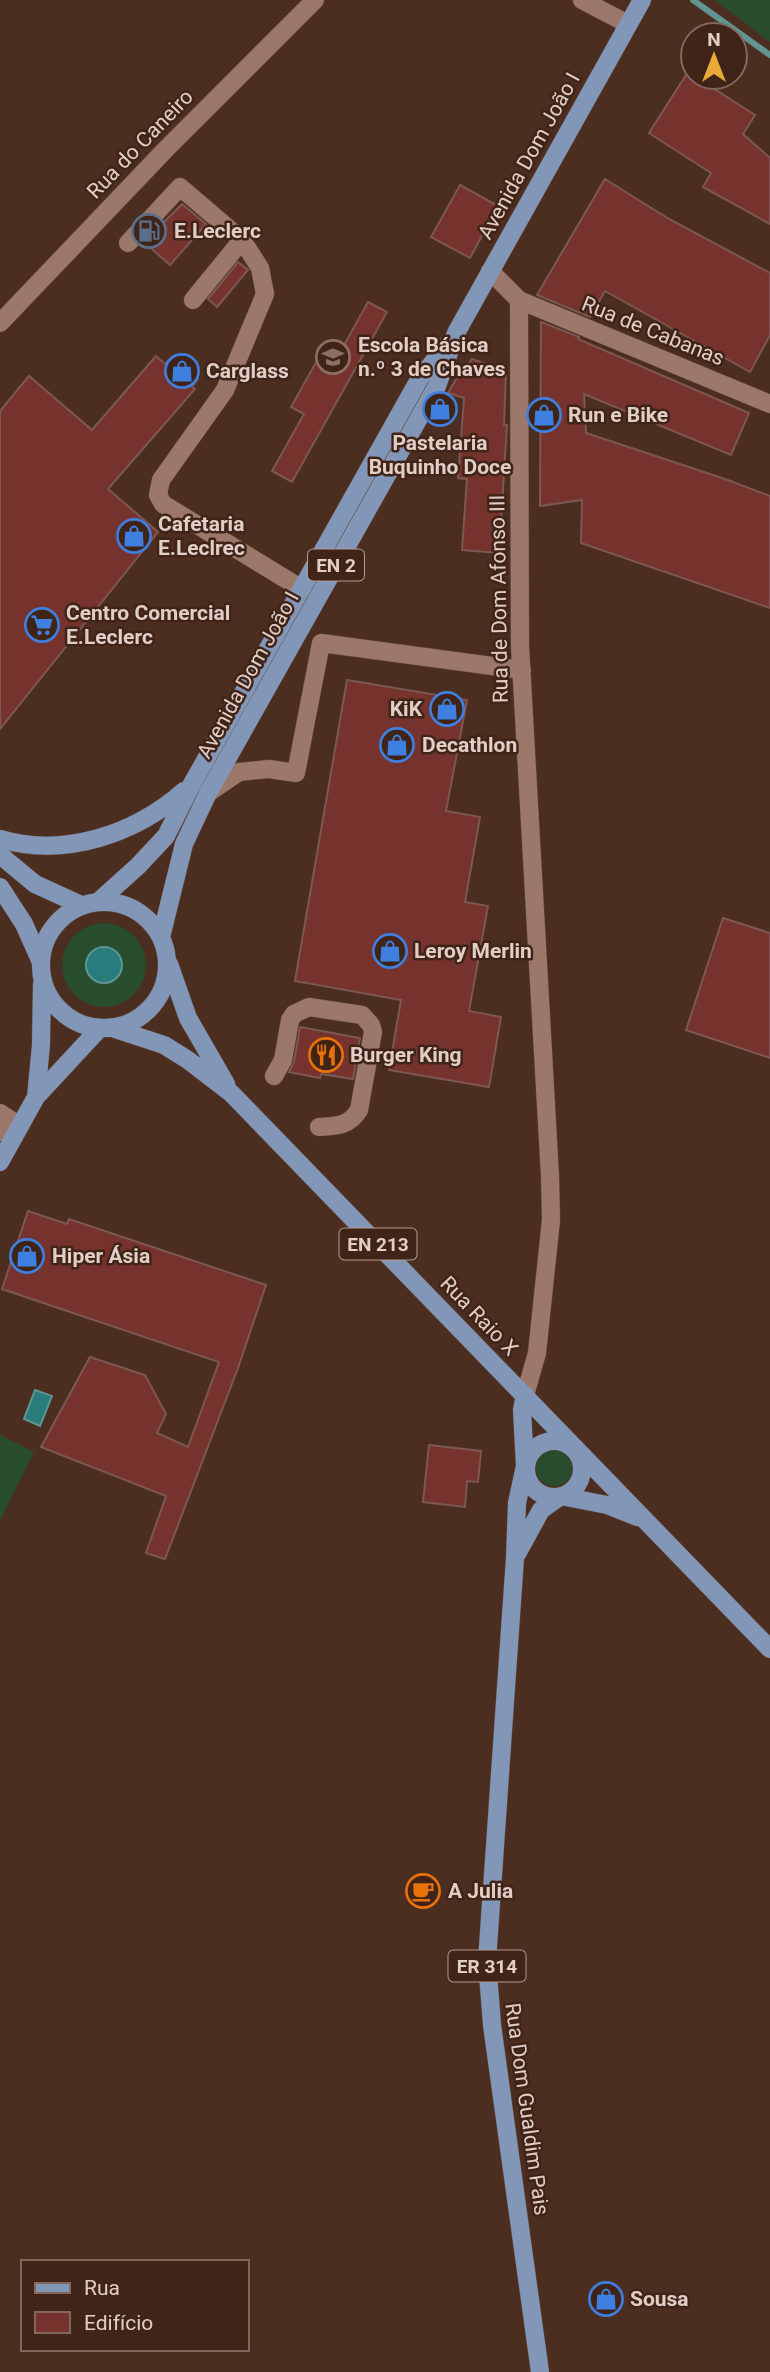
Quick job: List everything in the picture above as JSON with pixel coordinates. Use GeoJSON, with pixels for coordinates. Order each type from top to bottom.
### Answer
{"type":"FeatureCollection","features":[{"type":"Feature","properties":{"kind":"main road","name":"Avenida Dom João I"},"geometry":{"type":"LineString","coordinates":[[161,937],[184,844],[208,793],[437,386],[456,333],[642,0]]}},
{"type":"Feature","properties":{"kind":"main road","name":"Avenida Dom João I"},"geometry":{"type":"LineString","coordinates":[[90,903],[138,866],[166,836],[192,784],[420,378],[456,333]]}},
{"type":"Feature","properties":{"kind":"main road"},"geometry":{"type":"LineString","coordinates":[[0,839],[44,845],[76,843],[103,837],[131,827],[156,812],[192,784]]}},
{"type":"Feature","properties":{"kind":"main road"},"geometry":{"type":"LineString","coordinates":[[0,855],[35,884],[90,903]]}},
{"type":"Feature","properties":{"kind":"main road"},"geometry":{"type":"LineString","coordinates":[[0,887],[24,923],[40,960]]}},
{"type":"Feature","properties":{"kind":"main road","name":"EN 2"},"geometry":{"type":"LineString","coordinates":[[36,1097],[41,1045],[40,960],[44,942],[65,914],[90,903],[117,903],[135,909],[150,921],[161,937],[167,960],[166,979],[158,997],[146,1012],[130,1022],[106,1028],[80,1024],[63,1014],[50,999],[42,980]]}},
{"type":"Feature","properties":{"kind":"main road","name":"Rua Raio X"},"geometry":{"type":"LineString","coordinates":[[167,960],[188,1018],[231,1093]]}},
{"type":"Feature","properties":{"kind":"main road","name":"Rua Raio X"},"geometry":{"type":"LineString","coordinates":[[106,1028],[164,1045],[231,1093],[525,1395],[576,1451]]}},
{"type":"Feature","properties":{"kind":"main road","name":"EN 2"},"geometry":{"type":"LineString","coordinates":[[0,1162],[11,1131],[36,1097],[106,1028]]}},
{"type":"Feature","properties":{"kind":"main road","name":"EN 213"},"geometry":{"type":"LineString","coordinates":[[525,1395],[522,1410],[526,1466],[529,1483],[535,1490],[552,1497],[561,1496],[607,1505],[646,1521]]}},
{"type":"Feature","properties":{"kind":"main road"},"geometry":{"type":"LineString","coordinates":[[526,1466],[529,1455],[536,1447],[546,1442],[568,1444],[576,1451],[581,1461],[582,1473],[571,1492],[561,1496]]}},
{"type":"Feature","properties":{"kind":"main road","name":"EN 213"},"geometry":{"type":"LineString","coordinates":[[576,1451],[770,1649]]}},
{"type":"Feature","properties":{"kind":"main road","name":"Rua Dom Gualdim Pais"},"geometry":{"type":"LineString","coordinates":[[526,1466],[516,1513],[487,1961],[492,2025],[540,2372]]}},
{"type":"Feature","properties":{"kind":"main road","name":"Rua Dom Gualdim Pais"},"geometry":{"type":"LineString","coordinates":[[515,1558],[531,1524],[541,1510],[561,1496]]}},
{"type":"Feature","properties":{"kind":"street","name":"Rua do Caneiro"},"geometry":{"type":"LineString","coordinates":[[0,323],[166,148],[315,0]]}},
{"type":"Feature","properties":{"kind":"street"},"geometry":{"type":"LineString","coordinates":[[582,0],[628,24]]}},
{"type":"Feature","properties":{"kind":"street"},"geometry":{"type":"LineString","coordinates":[[128,243],[180,187],[242,240],[260,268],[265,294],[225,390],[161,480],[158,495],[163,504],[302,589]]}},
{"type":"Feature","properties":{"kind":"street"},"geometry":{"type":"LineString","coordinates":[[193,300],[242,240]]}},
{"type":"Feature","properties":{"kind":"street"},"geometry":{"type":"LineString","coordinates":[[490,271],[519,300]]}},
{"type":"Feature","properties":{"kind":"street","name":"Rua de Cabanas"},"geometry":{"type":"LineString","coordinates":[[519,300],[770,404]]}},
{"type":"Feature","properties":{"kind":"street","name":"Rua de Dom Afonso III"},"geometry":{"type":"LineString","coordinates":[[519,300],[522,670],[548,1111],[551,1220],[537,1353],[525,1395]]}},
{"type":"Feature","properties":{"kind":"street"},"geometry":{"type":"LineString","coordinates":[[208,793],[239,772],[269,769],[296,774],[321,643],[522,670]]}},
{"type":"Feature","properties":{"kind":"street"},"geometry":{"type":"LineString","coordinates":[[274,1076],[283,1060],[290,1020],[301,1010],[309,1007],[331,1010],[362,1015],[367,1019],[373,1032],[359,1110],[353,1120],[344,1125],[320,1127]]}},
{"type":"Feature","properties":{"kind":"street"},"geometry":{"type":"LineString","coordinates":[[0,1112],[11,1131]]}},
{"type":"Feature","properties":{"kind":"green space"},"geometry":{"type":"Polygon","coordinates":[[[715,0],[770,0],[770,42],[749,26],[749,21],[742,21],[715,0]]]}},
{"type":"Feature","properties":{"kind":"green space"},"geometry":{"type":"Polygon","coordinates":[[[104,923],[120,926],[134,935],[143,949],[146,965],[143,981],[134,995],[120,1004],[104,1007],[88,1004],[74,995],[65,981],[62,965],[65,949],[74,935],[88,926],[104,923]]]}},
{"type":"Feature","properties":{"kind":"green space"},"geometry":{"type":"Polygon","coordinates":[[[0,1435],[34,1452],[0,1521],[0,1435]]]}},
{"type":"Feature","properties":{"kind":"green space"},"geometry":{"type":"Polygon","coordinates":[[[554,1450],[567,1455],[572,1468],[567,1481],[554,1486],[541,1481],[536,1468],[541,1455],[554,1450]]]}},
{"type":"Feature","properties":{"kind":"water"},"geometry":{"type":"Polygon","coordinates":[[[104,947],[117,952],[122,965],[117,978],[104,983],[91,978],[86,965],[91,952],[104,947]]]}},
{"type":"Feature","properties":{"kind":"water"},"geometry":{"type":"Polygon","coordinates":[[[35,1390],[52,1396],[40,1426],[24,1419],[35,1390]]]}},
{"type":"Feature","properties":{"kind":"building"},"geometry":{"type":"Polygon","coordinates":[[[679,86],[679,91],[718,91],[755,115],[743,134],[770,158],[770,224],[703,187],[711,173],[649,133],[679,86]]]}},
{"type":"Feature","properties":{"kind":"building"},"geometry":{"type":"Polygon","coordinates":[[[605,179],[669,219],[770,273],[770,335],[750,372],[605,291],[590,317],[537,295],[605,179]]]}},
{"type":"Feature","properties":{"kind":"building"},"geometry":{"type":"Polygon","coordinates":[[[460,185],[498,206],[470,258],[431,237],[460,185]]]}},
{"type":"Feature","properties":{"kind":"building"},"geometry":{"type":"Polygon","coordinates":[[[182,204],[206,224],[170,265],[144,242],[182,204]]]}},
{"type":"Feature","properties":{"kind":"building"},"geometry":{"type":"Polygon","coordinates":[[[238,262],[248,270],[217,307],[208,299],[238,262]]]}},
{"type":"Feature","properties":{"kind":"building"},"geometry":{"type":"Polygon","coordinates":[[[368,302],[387,312],[292,482],[272,471],[304,414],[291,407],[324,348],[338,356],[368,302]]]}},
{"type":"Feature","properties":{"kind":"building"},"geometry":{"type":"Polygon","coordinates":[[[541,322],[749,413],[731,455],[584,394],[586,433],[770,496],[770,608],[581,543],[582,500],[540,506],[541,322]]]}},
{"type":"Feature","properties":{"kind":"building","name":"Centro Comercial E.Leclerc"},"geometry":{"type":"Polygon","coordinates":[[[156,356],[165,364],[172,357],[198,379],[192,387],[195,389],[108,489],[158,532],[0,729],[0,411],[29,376],[92,430],[156,356]]]}},
{"type":"Feature","properties":{"kind":"building"},"geometry":{"type":"Polygon","coordinates":[[[472,359],[506,371],[504,425],[507,425],[499,553],[462,550],[467,479],[458,478],[464,398],[448,393],[462,369],[464,370],[472,359]]]}},
{"type":"Feature","properties":{"kind":"building"},"geometry":{"type":"Polygon","coordinates":[[[347,680],[467,700],[446,811],[480,817],[465,902],[488,906],[469,1011],[501,1017],[489,1087],[389,1070],[401,1000],[295,981],[347,680]]]}},
{"type":"Feature","properties":{"kind":"building"},"geometry":{"type":"Polygon","coordinates":[[[723,918],[770,933],[770,1058],[686,1030],[723,918]]]}},
{"type":"Feature","properties":{"kind":"building","name":"Burger King"},"geometry":{"type":"Polygon","coordinates":[[[300,1027],[360,1038],[353,1079],[321,1074],[320,1078],[289,1072],[294,1062],[300,1027]]]}},
{"type":"Feature","properties":{"kind":"building"},"geometry":{"type":"Polygon","coordinates":[[[28,1211],[67,1224],[69,1219],[266,1285],[238,1368],[165,1559],[146,1553],[166,1496],[41,1447],[90,1357],[145,1375],[166,1414],[157,1433],[188,1447],[219,1362],[2,1289],[28,1211]]]}},
{"type":"Feature","properties":{"kind":"building"},"geometry":{"type":"Polygon","coordinates":[[[429,1445],[481,1451],[478,1482],[467,1481],[465,1507],[423,1502],[429,1445]]]}},
{"type":"Feature","properties":{"kind":"waterway"},"geometry":{"type":"LineString","coordinates":[[693,0],[770,55]]}},
{"type":"Feature","properties":{"kind":"place","name":"E.Leclerc"},"geometry":{"type":"Point","coordinates":[149,231]}},
{"type":"Feature","properties":{"kind":"place","name":"Escola Básica n.º 3 de Chaves"},"geometry":{"type":"Point","coordinates":[333,357]}},
{"type":"Feature","properties":{"kind":"place","name":"Carglass"},"geometry":{"type":"Point","coordinates":[182,371]}},
{"type":"Feature","properties":{"kind":"place","name":"Pastelaria Buquinho Doce"},"geometry":{"type":"Point","coordinates":[440,409]}},
{"type":"Feature","properties":{"kind":"place","name":"Run e Bike"},"geometry":{"type":"Point","coordinates":[544,415]}},
{"type":"Feature","properties":{"kind":"place","name":"Cafetaria E.Leclrec"},"geometry":{"type":"Point","coordinates":[134,536]}},
{"type":"Feature","properties":{"kind":"place","name":"Centro Comercial E.Leclerc"},"geometry":{"type":"Point","coordinates":[42,625]}},
{"type":"Feature","properties":{"kind":"place","name":"KiK"},"geometry":{"type":"Point","coordinates":[447,709]}},
{"type":"Feature","properties":{"kind":"place","name":"Decathlon"},"geometry":{"type":"Point","coordinates":[397,745]}},
{"type":"Feature","properties":{"kind":"place","name":"Leroy Merlin"},"geometry":{"type":"Point","coordinates":[390,951]}},
{"type":"Feature","properties":{"kind":"place","name":"Burger King"},"geometry":{"type":"Point","coordinates":[326,1055]}},
{"type":"Feature","properties":{"kind":"place","name":"Hiper Ásia"},"geometry":{"type":"Point","coordinates":[27,1256]}},
{"type":"Feature","properties":{"kind":"place","name":"A Julia"},"geometry":{"type":"Point","coordinates":[423,1891]}},
{"type":"Feature","properties":{"kind":"place","name":"Sousa"},"geometry":{"type":"Point","coordinates":[606,2299]}}]}
